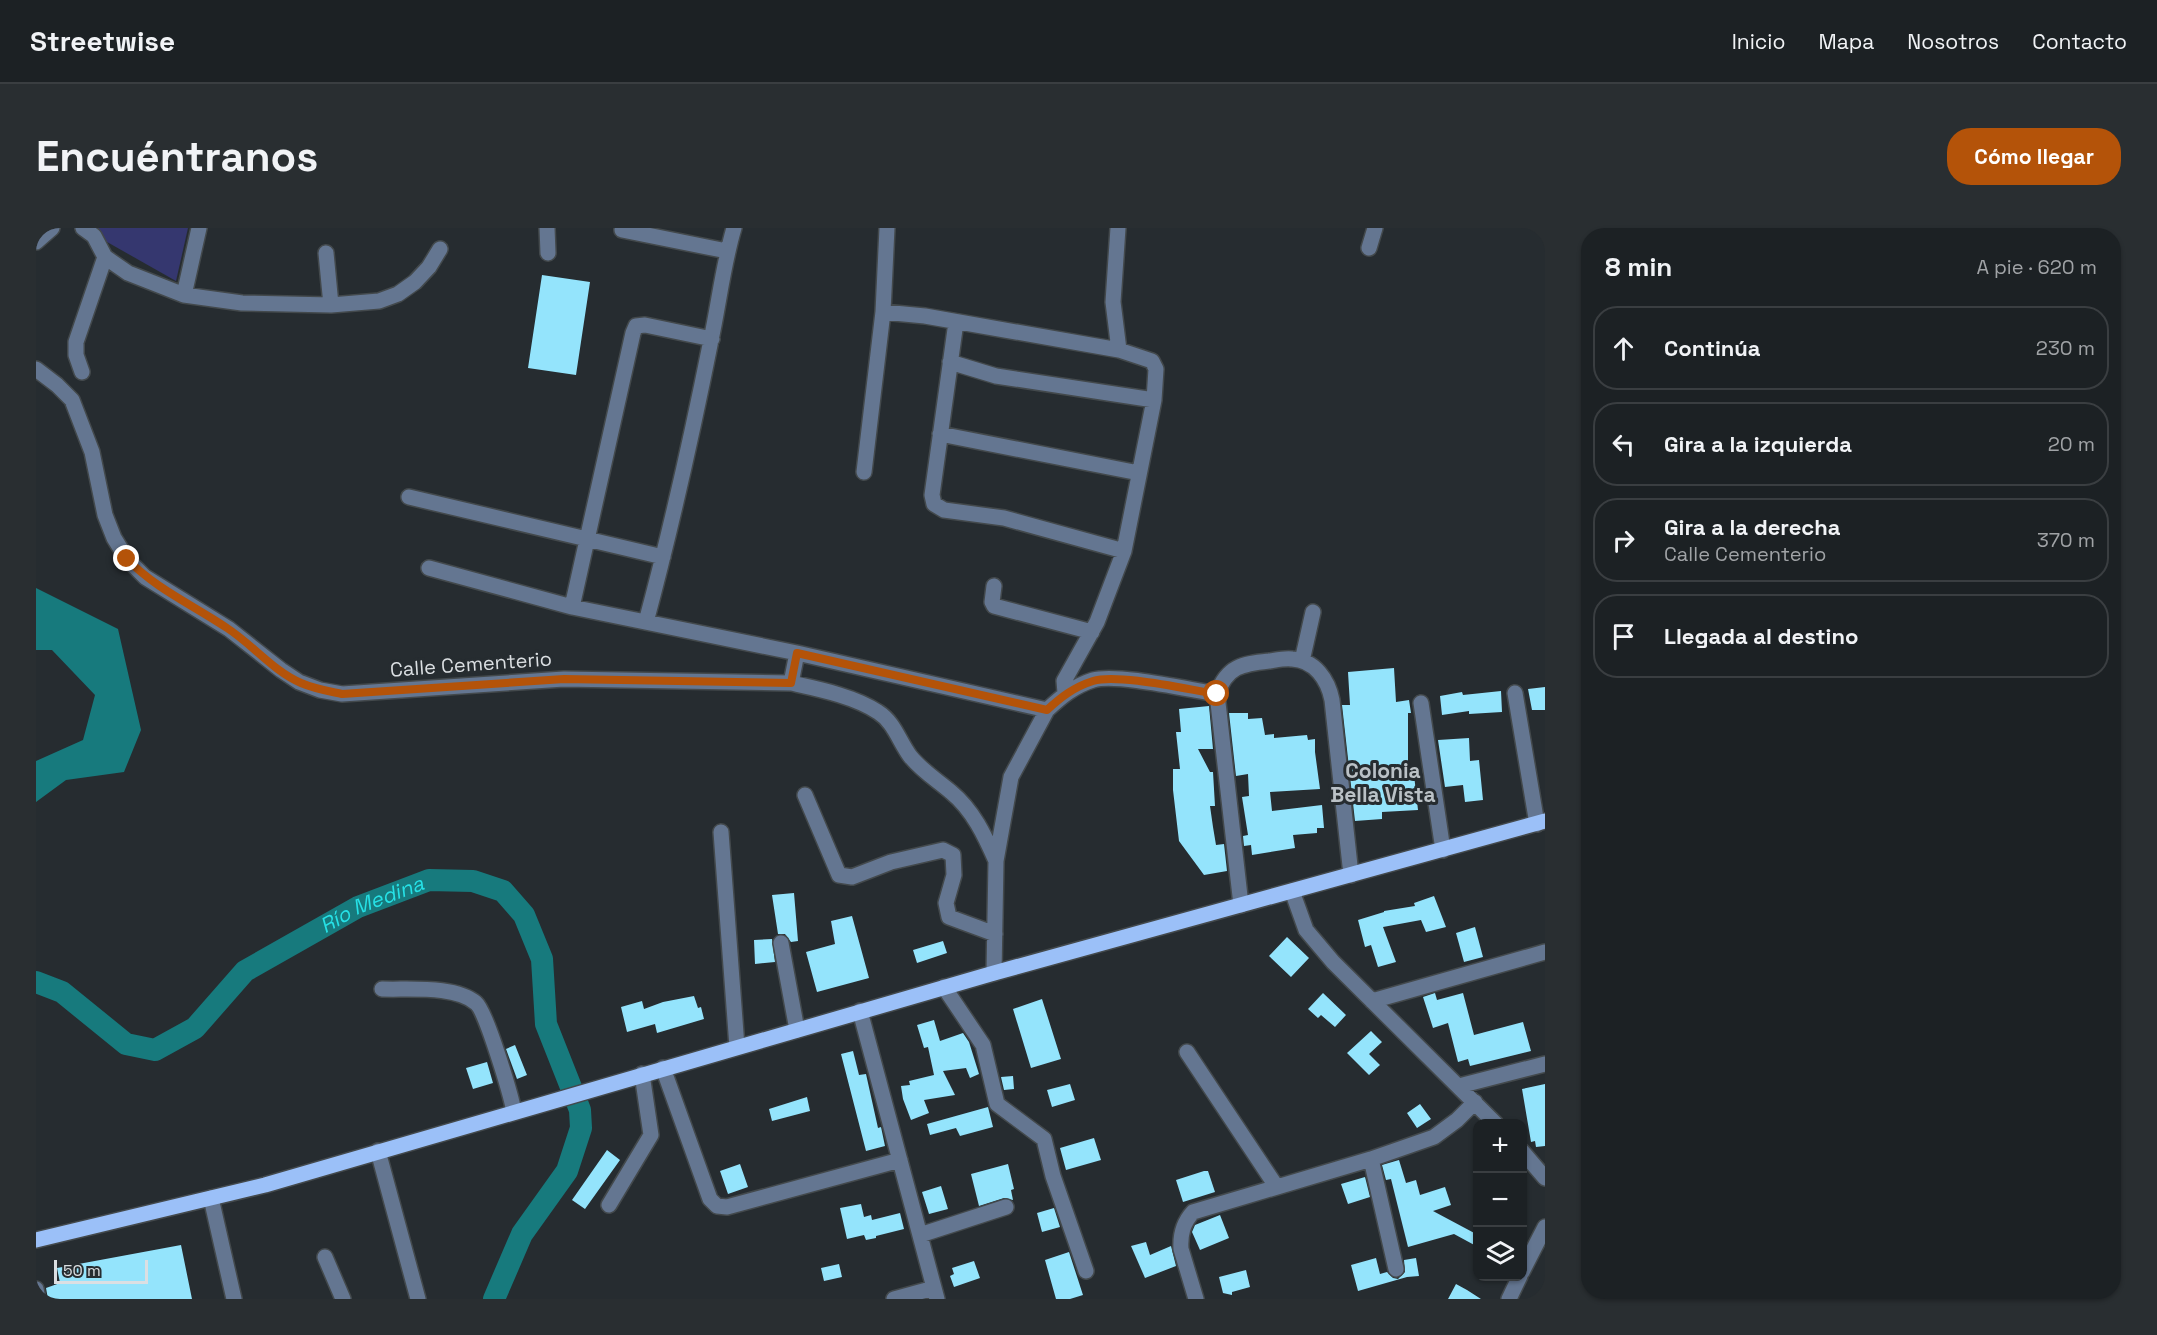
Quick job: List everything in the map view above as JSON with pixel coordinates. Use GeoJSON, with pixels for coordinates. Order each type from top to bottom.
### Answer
{"type":"FeatureCollection","features":[{"type":"Feature","properties":{"kind":"main road"},"geometry":{"type":"LineString","coordinates":[[36,1240],[265,1185],[944,987],[1541,823]]}},
{"type":"Feature","properties":{"kind":"street"},"geometry":{"type":"LineString","coordinates":[[36,242],[52,228]]}},
{"type":"Feature","properties":{"kind":"street"},"geometry":{"type":"LineString","coordinates":[[83,228],[94,236],[105,257],[128,273],[184,295],[242,303],[331,305],[379,301],[398,294],[415,282],[429,267],[440,249]]}},
{"type":"Feature","properties":{"kind":"street"},"geometry":{"type":"LineString","coordinates":[[184,295],[199,228]]}},
{"type":"Feature","properties":{"kind":"street"},"geometry":{"type":"LineString","coordinates":[[547,228],[548,253]]}},
{"type":"Feature","properties":{"kind":"street"},"geometry":{"type":"LineString","coordinates":[[646,622],[712,339],[727,251],[734,228]]}},
{"type":"Feature","properties":{"kind":"street"},"geometry":{"type":"LineString","coordinates":[[864,472],[883,312],[887,228]]}},
{"type":"Feature","properties":{"kind":"street"},"geometry":{"type":"LineString","coordinates":[[1118,228],[1113,302],[1119,350]]}},
{"type":"Feature","properties":{"kind":"street"},"geometry":{"type":"LineString","coordinates":[[1369,248],[1375,228]]}},
{"type":"Feature","properties":{"kind":"street"},"geometry":{"type":"LineString","coordinates":[[622,230],[727,251]]}},
{"type":"Feature","properties":{"kind":"street"},"geometry":{"type":"LineString","coordinates":[[326,253],[331,305]]}},
{"type":"Feature","properties":{"kind":"street"},"geometry":{"type":"LineString","coordinates":[[82,372],[76,355],[76,342],[105,257]]}},
{"type":"Feature","properties":{"kind":"street"},"geometry":{"type":"LineString","coordinates":[[883,312],[925,316],[1119,350],[1152,361],[1156,369],[1154,400],[1124,551],[1097,622],[1064,681],[1065,693]]}},
{"type":"Feature","properties":{"kind":"street"},"geometry":{"type":"LineString","coordinates":[[956,322],[932,495],[934,504],[944,510],[1004,518],[1124,551]]}},
{"type":"Feature","properties":{"kind":"street"},"geometry":{"type":"LineString","coordinates":[[572,607],[636,326],[645,325],[712,339]]}},
{"type":"Feature","properties":{"kind":"street"},"geometry":{"type":"LineString","coordinates":[[950,362],[996,376],[1154,400]]}},
{"type":"Feature","properties":{"kind":"street","name":"Calle Cementerio"},"geometry":{"type":"LineString","coordinates":[[36,369],[72,400],[92,453],[105,515],[114,538],[127,559],[145,577],[229,629],[299,682],[320,690],[342,694],[564,679],[791,683],[826,691],[869,707],[885,717],[910,756],[929,776],[952,792],[980,825],[996,861]]}},
{"type":"Feature","properties":{"kind":"street"},"geometry":{"type":"LineString","coordinates":[[940,434],[1139,473]]}},
{"type":"Feature","properties":{"kind":"street"},"geometry":{"type":"LineString","coordinates":[[410,497],[663,557]]}},
{"type":"Feature","properties":{"kind":"street"},"geometry":{"type":"LineString","coordinates":[[429,567],[572,607],[797,653],[1047,710]]}},
{"type":"Feature","properties":{"kind":"street"},"geometry":{"type":"LineString","coordinates":[[994,586],[992,602],[994,606],[1092,632]]}},
{"type":"Feature","properties":{"kind":"street"},"geometry":{"type":"LineString","coordinates":[[1302,661],[1313,612]]}},
{"type":"Feature","properties":{"kind":"street"},"geometry":{"type":"LineString","coordinates":[[791,683],[797,653]]}},
{"type":"Feature","properties":{"kind":"street"},"geometry":{"type":"LineString","coordinates":[[1241,905],[1217,694],[1230,672],[1244,664],[1292,659],[1302,661],[1320,672],[1330,690],[1351,875]]}},
{"type":"Feature","properties":{"kind":"street"},"geometry":{"type":"LineString","coordinates":[[994,973],[996,861],[1011,777],[1047,710],[1065,693],[1095,680],[1126,680],[1217,694]]}},
{"type":"Feature","properties":{"kind":"street"},"geometry":{"type":"LineString","coordinates":[[1515,693],[1541,823]]}},
{"type":"Feature","properties":{"kind":"street"},"geometry":{"type":"LineString","coordinates":[[1421,703],[1443,850]]}},
{"type":"Feature","properties":{"kind":"street"},"geometry":{"type":"LineString","coordinates":[[804,795],[839,875],[852,877],[891,862],[943,850],[953,855],[954,875],[946,903],[949,917],[995,934]]}},
{"type":"Feature","properties":{"kind":"street"},"geometry":{"type":"LineString","coordinates":[[721,832],[737,1047]]}},
{"type":"Feature","properties":{"kind":"street"},"geometry":{"type":"LineString","coordinates":[[1292,891],[1306,930],[1333,962],[1491,1119]]}},
{"type":"Feature","properties":{"kind":"street"},"geometry":{"type":"LineString","coordinates":[[781,943],[797,1029]]}},
{"type":"Feature","properties":{"kind":"street"},"geometry":{"type":"LineString","coordinates":[[1372,1001],[1545,952]]}},
{"type":"Feature","properties":{"kind":"street"},"geometry":{"type":"LineString","coordinates":[[944,987],[983,1045],[997,1104],[1044,1139],[1053,1176],[1086,1271]]}},
{"type":"Feature","properties":{"kind":"street"},"geometry":{"type":"LineString","coordinates":[[382,989],[445,991],[465,996],[478,1004],[508,1084],[514,1112]]}},
{"type":"Feature","properties":{"kind":"street"},"geometry":{"type":"LineString","coordinates":[[860,1011],[936,1293],[894,1299]]}},
{"type":"Feature","properties":{"kind":"street"},"geometry":{"type":"LineString","coordinates":[[1187,1052],[1276,1186]]}},
{"type":"Feature","properties":{"kind":"street"},"geometry":{"type":"LineString","coordinates":[[1459,1086],[1545,1064]]}},
{"type":"Feature","properties":{"kind":"street"},"geometry":{"type":"LineString","coordinates":[[663,1068],[710,1199],[717,1206],[727,1207],[900,1160]]}},
{"type":"Feature","properties":{"kind":"street"},"geometry":{"type":"LineString","coordinates":[[609,1205],[651,1135],[642,1074]]}},
{"type":"Feature","properties":{"kind":"street"},"geometry":{"type":"LineString","coordinates":[[1196,1299],[1181,1249],[1181,1233],[1193,1212],[1371,1159],[1434,1137],[1457,1120],[1475,1102]]}},
{"type":"Feature","properties":{"kind":"street"},"geometry":{"type":"LineString","coordinates":[[378,1151],[418,1299]]}},
{"type":"Feature","properties":{"kind":"street"},"geometry":{"type":"LineString","coordinates":[[1534,1157],[1545,1178]]}},
{"type":"Feature","properties":{"kind":"street"},"geometry":{"type":"LineString","coordinates":[[1371,1159],[1396,1269]]}},
{"type":"Feature","properties":{"kind":"street"},"geometry":{"type":"LineString","coordinates":[[211,1198],[234,1299]]}},
{"type":"Feature","properties":{"kind":"street"},"geometry":{"type":"LineString","coordinates":[[920,1235],[1006,1207]]}},
{"type":"Feature","properties":{"kind":"street"},"geometry":{"type":"LineString","coordinates":[[1527,1262],[1545,1227]]}},
{"type":"Feature","properties":{"kind":"street"},"geometry":{"type":"LineString","coordinates":[[325,1257],[343,1299]]}},
{"type":"Feature","properties":{"kind":"street"},"geometry":{"type":"LineString","coordinates":[[1509,1299],[1518,1281]]}},
{"type":"Feature","properties":{"kind":"street"},"geometry":{"type":"LineString","coordinates":[[36,1290],[38,1299]]}},
{"type":"Feature","properties":{"kind":"shaded area"},"geometry":{"type":"Polygon","coordinates":[[[93,228],[188,228],[176,281],[100,238],[93,228]]]}},
{"type":"Feature","properties":{"kind":"water"},"geometry":{"type":"Polygon","coordinates":[[[36,588],[118,629],[141,730],[124,772],[66,780],[36,802],[36,761],[83,740],[95,695],[52,650],[36,650],[36,588]]]}},
{"type":"Feature","properties":{"kind":"building"},"geometry":{"type":"Polygon","coordinates":[[[542,275],[590,282],[576,375],[528,368],[542,275]]]}},
{"type":"Feature","properties":{"kind":"building"},"geometry":{"type":"Polygon","coordinates":[[[1394,668],[1396,702],[1409,700],[1411,713],[1408,713],[1408,767],[1413,766],[1418,810],[1382,812],[1382,819],[1355,821],[1342,705],[1350,705],[1348,672],[1394,668]]]}},
{"type":"Feature","properties":{"kind":"building"},"geometry":{"type":"Polygon","coordinates":[[[1545,687],[1545,710],[1532,710],[1528,689],[1545,687]]]}},
{"type":"Feature","properties":{"kind":"building"},"geometry":{"type":"Polygon","coordinates":[[[1501,691],[1502,712],[1469,714],[1469,711],[1442,715],[1440,696],[1462,692],[1463,695],[1501,691]]]}},
{"type":"Feature","properties":{"kind":"building"},"geometry":{"type":"Polygon","coordinates":[[[1209,706],[1213,749],[1198,749],[1210,772],[1213,772],[1215,806],[1210,806],[1216,845],[1224,844],[1227,871],[1204,875],[1179,841],[1173,769],[1180,769],[1176,732],[1181,732],[1179,709],[1209,706]]]}},
{"type":"Feature","properties":{"kind":"building"},"geometry":{"type":"Polygon","coordinates":[[[1229,713],[1248,713],[1248,719],[1262,718],[1265,735],[1274,734],[1274,738],[1307,735],[1308,740],[1315,739],[1320,789],[1270,792],[1272,811],[1322,805],[1324,828],[1317,828],[1317,833],[1293,835],[1295,848],[1252,855],[1251,845],[1244,846],[1243,836],[1248,835],[1242,797],[1249,796],[1248,774],[1236,776],[1229,713]]]}},
{"type":"Feature","properties":{"kind":"building"},"geometry":{"type":"Polygon","coordinates":[[[1469,738],[1470,761],[1479,760],[1483,800],[1465,802],[1463,785],[1445,787],[1438,740],[1469,738]]]}},
{"type":"Feature","properties":{"kind":"building"},"geometry":{"type":"Polygon","coordinates":[[[794,893],[798,941],[791,942],[785,934],[778,934],[772,895],[794,893]]]}},
{"type":"Feature","properties":{"kind":"building"},"geometry":{"type":"Polygon","coordinates":[[[1434,896],[1446,927],[1426,932],[1421,920],[1383,927],[1396,962],[1378,967],[1371,945],[1365,947],[1358,920],[1384,911],[1415,906],[1414,903],[1434,896]]]}},
{"type":"Feature","properties":{"kind":"building"},"geometry":{"type":"Polygon","coordinates":[[[852,916],[869,978],[817,992],[806,952],[835,944],[831,921],[852,916]]]}},
{"type":"Feature","properties":{"kind":"building"},"geometry":{"type":"Polygon","coordinates":[[[1475,927],[1483,957],[1464,962],[1456,933],[1475,927]]]}},
{"type":"Feature","properties":{"kind":"building"},"geometry":{"type":"Polygon","coordinates":[[[1287,937],[1309,958],[1291,977],[1269,956],[1287,937]]]}},
{"type":"Feature","properties":{"kind":"building"},"geometry":{"type":"Polygon","coordinates":[[[772,939],[775,962],[755,964],[754,940],[772,939]]]}},
{"type":"Feature","properties":{"kind":"building"},"geometry":{"type":"Polygon","coordinates":[[[943,941],[947,953],[917,963],[913,950],[943,941]]]}},
{"type":"Feature","properties":{"kind":"building"},"geometry":{"type":"Polygon","coordinates":[[[1323,993],[1346,1015],[1335,1027],[1321,1015],[1318,1018],[1308,1009],[1323,993]]]}},
{"type":"Feature","properties":{"kind":"building"},"geometry":{"type":"Polygon","coordinates":[[[1435,993],[1437,1000],[1463,993],[1474,1035],[1523,1022],[1531,1051],[1470,1066],[1468,1059],[1458,1062],[1448,1023],[1433,1028],[1423,997],[1435,993]]]}},
{"type":"Feature","properties":{"kind":"building"},"geometry":{"type":"Polygon","coordinates":[[[694,996],[698,1008],[701,1007],[704,1019],[657,1033],[655,1024],[627,1032],[621,1007],[642,1001],[644,1009],[663,1002],[694,996]]]}},
{"type":"Feature","properties":{"kind":"building"},"geometry":{"type":"Polygon","coordinates":[[[1042,999],[1061,1059],[1031,1068],[1013,1009],[1042,999]]]}},
{"type":"Feature","properties":{"kind":"building"},"geometry":{"type":"Polygon","coordinates":[[[934,1020],[940,1041],[963,1033],[969,1042],[979,1074],[970,1078],[966,1068],[943,1071],[955,1095],[924,1100],[929,1113],[911,1120],[901,1086],[910,1085],[909,1081],[934,1075],[928,1047],[924,1048],[917,1025],[934,1020]]]}},
{"type":"Feature","properties":{"kind":"building"},"geometry":{"type":"Polygon","coordinates":[[[1371,1031],[1382,1042],[1369,1054],[1380,1065],[1369,1075],[1347,1053],[1371,1031]]]}},
{"type":"Feature","properties":{"kind":"building"},"geometry":{"type":"Polygon","coordinates":[[[515,1045],[527,1075],[517,1079],[506,1049],[515,1045]]]}},
{"type":"Feature","properties":{"kind":"building"},"geometry":{"type":"Polygon","coordinates":[[[853,1051],[859,1075],[866,1074],[878,1128],[881,1127],[885,1146],[866,1151],[841,1054],[853,1051]]]}},
{"type":"Feature","properties":{"kind":"building"},"geometry":{"type":"Polygon","coordinates":[[[487,1062],[493,1083],[473,1089],[466,1068],[487,1062]]]}},
{"type":"Feature","properties":{"kind":"building"},"geometry":{"type":"Polygon","coordinates":[[[1013,1076],[1014,1089],[1004,1090],[1001,1077],[1013,1076]]]}},
{"type":"Feature","properties":{"kind":"building"},"geometry":{"type":"Polygon","coordinates":[[[1070,1084],[1075,1100],[1052,1107],[1047,1090],[1070,1084]]]}},
{"type":"Feature","properties":{"kind":"building"},"geometry":{"type":"Polygon","coordinates":[[[1545,1084],[1545,1146],[1536,1147],[1535,1141],[1531,1142],[1522,1089],[1545,1084]]]}},
{"type":"Feature","properties":{"kind":"building"},"geometry":{"type":"Polygon","coordinates":[[[807,1097],[810,1111],[772,1121],[769,1109],[807,1097]]]}},
{"type":"Feature","properties":{"kind":"building"},"geometry":{"type":"Polygon","coordinates":[[[1420,1104],[1431,1119],[1417,1128],[1407,1113],[1420,1104]]]}},
{"type":"Feature","properties":{"kind":"building"},"geometry":{"type":"Polygon","coordinates":[[[988,1107],[993,1127],[960,1136],[956,1128],[930,1135],[927,1124],[988,1107]]]}},
{"type":"Feature","properties":{"kind":"building"},"geometry":{"type":"Polygon","coordinates":[[[1094,1138],[1101,1160],[1066,1170],[1060,1148],[1094,1138]]]}},
{"type":"Feature","properties":{"kind":"building"},"geometry":{"type":"Polygon","coordinates":[[[607,1150],[620,1160],[585,1209],[572,1200],[607,1150]]]}},
{"type":"Feature","properties":{"kind":"building"},"geometry":{"type":"Polygon","coordinates":[[[1399,1160],[1406,1183],[1416,1180],[1420,1195],[1445,1187],[1451,1205],[1433,1211],[1473,1232],[1473,1244],[1454,1234],[1408,1247],[1391,1179],[1386,1180],[1382,1165],[1399,1160]]]}},
{"type":"Feature","properties":{"kind":"building"},"geometry":{"type":"Polygon","coordinates":[[[740,1164],[748,1187],[728,1194],[720,1171],[740,1164]]]}},
{"type":"Feature","properties":{"kind":"building"},"geometry":{"type":"Polygon","coordinates":[[[1008,1164],[1014,1189],[1011,1190],[1013,1200],[1004,1198],[979,1206],[971,1174],[1008,1164]]]}},
{"type":"Feature","properties":{"kind":"building"},"geometry":{"type":"Polygon","coordinates":[[[1208,1171],[1215,1192],[1183,1202],[1176,1180],[1208,1171]]]}},
{"type":"Feature","properties":{"kind":"building"},"geometry":{"type":"Polygon","coordinates":[[[1365,1177],[1370,1197],[1348,1204],[1341,1184],[1365,1177]]]}},
{"type":"Feature","properties":{"kind":"building"},"geometry":{"type":"Polygon","coordinates":[[[941,1186],[948,1209],[929,1214],[922,1192],[941,1186]]]}},
{"type":"Feature","properties":{"kind":"building"},"geometry":{"type":"Polygon","coordinates":[[[861,1204],[864,1217],[871,1215],[872,1220],[900,1213],[904,1229],[866,1240],[864,1235],[847,1239],[840,1208],[861,1204]]]}},
{"type":"Feature","properties":{"kind":"building"},"geometry":{"type":"Polygon","coordinates":[[[1054,1208],[1060,1227],[1042,1232],[1037,1213],[1054,1208]]]}},
{"type":"Feature","properties":{"kind":"building"},"geometry":{"type":"Polygon","coordinates":[[[1220,1215],[1229,1238],[1200,1250],[1192,1232],[1195,1225],[1220,1215]]]}},
{"type":"Feature","properties":{"kind":"building"},"geometry":{"type":"Polygon","coordinates":[[[1146,1242],[1150,1255],[1171,1246],[1176,1266],[1145,1278],[1131,1246],[1146,1242]]]}},
{"type":"Feature","properties":{"kind":"building"},"geometry":{"type":"Polygon","coordinates":[[[181,1245],[192,1299],[48,1299],[46,1288],[60,1283],[57,1268],[181,1245]]]}},
{"type":"Feature","properties":{"kind":"building"},"geometry":{"type":"Polygon","coordinates":[[[1069,1252],[1083,1295],[1070,1299],[1056,1299],[1045,1260],[1069,1252]]]}},
{"type":"Feature","properties":{"kind":"building"},"geometry":{"type":"Polygon","coordinates":[[[1376,1258],[1380,1274],[1387,1272],[1393,1278],[1398,1279],[1405,1272],[1404,1260],[1416,1258],[1419,1276],[1407,1277],[1358,1291],[1351,1265],[1376,1258]]]}},
{"type":"Feature","properties":{"kind":"building"},"geometry":{"type":"Polygon","coordinates":[[[974,1261],[980,1278],[954,1287],[950,1276],[954,1274],[952,1268],[974,1261]]]}},
{"type":"Feature","properties":{"kind":"building"},"geometry":{"type":"Polygon","coordinates":[[[839,1264],[842,1277],[824,1281],[821,1268],[839,1264]]]}},
{"type":"Feature","properties":{"kind":"building"},"geometry":{"type":"Polygon","coordinates":[[[1246,1270],[1250,1287],[1232,1292],[1232,1295],[1223,1293],[1219,1277],[1246,1270]]]}},
{"type":"Feature","properties":{"kind":"building"},"geometry":{"type":"Polygon","coordinates":[[[1456,1284],[1467,1290],[1481,1299],[1448,1299],[1456,1284]]]}},
{"type":"Feature","properties":{"kind":"waterway","name":"Río Medina"},"geometry":{"type":"LineString","coordinates":[[36,982],[62,992],[126,1044],[155,1050],[195,1028],[245,971],[358,907],[429,880],[473,881],[503,891],[524,915],[542,959],[546,1024],[580,1110],[581,1128],[567,1171],[522,1234],[494,1299]]}},
{"type":"Feature","properties":{"kind":"district","name":"Colonia Bella Vista"},"geometry":{"type":"Point","coordinates":[1383,783]}},
{"type":"Feature","properties":{"kind":"route"},"geometry":{"type":"LineString","coordinates":[[127,559],[145,577],[229,629],[299,682],[320,690],[342,694],[564,679],[791,683],[797,653],[1047,710],[1065,693],[1095,680],[1126,680],[1217,694]]}}]}
